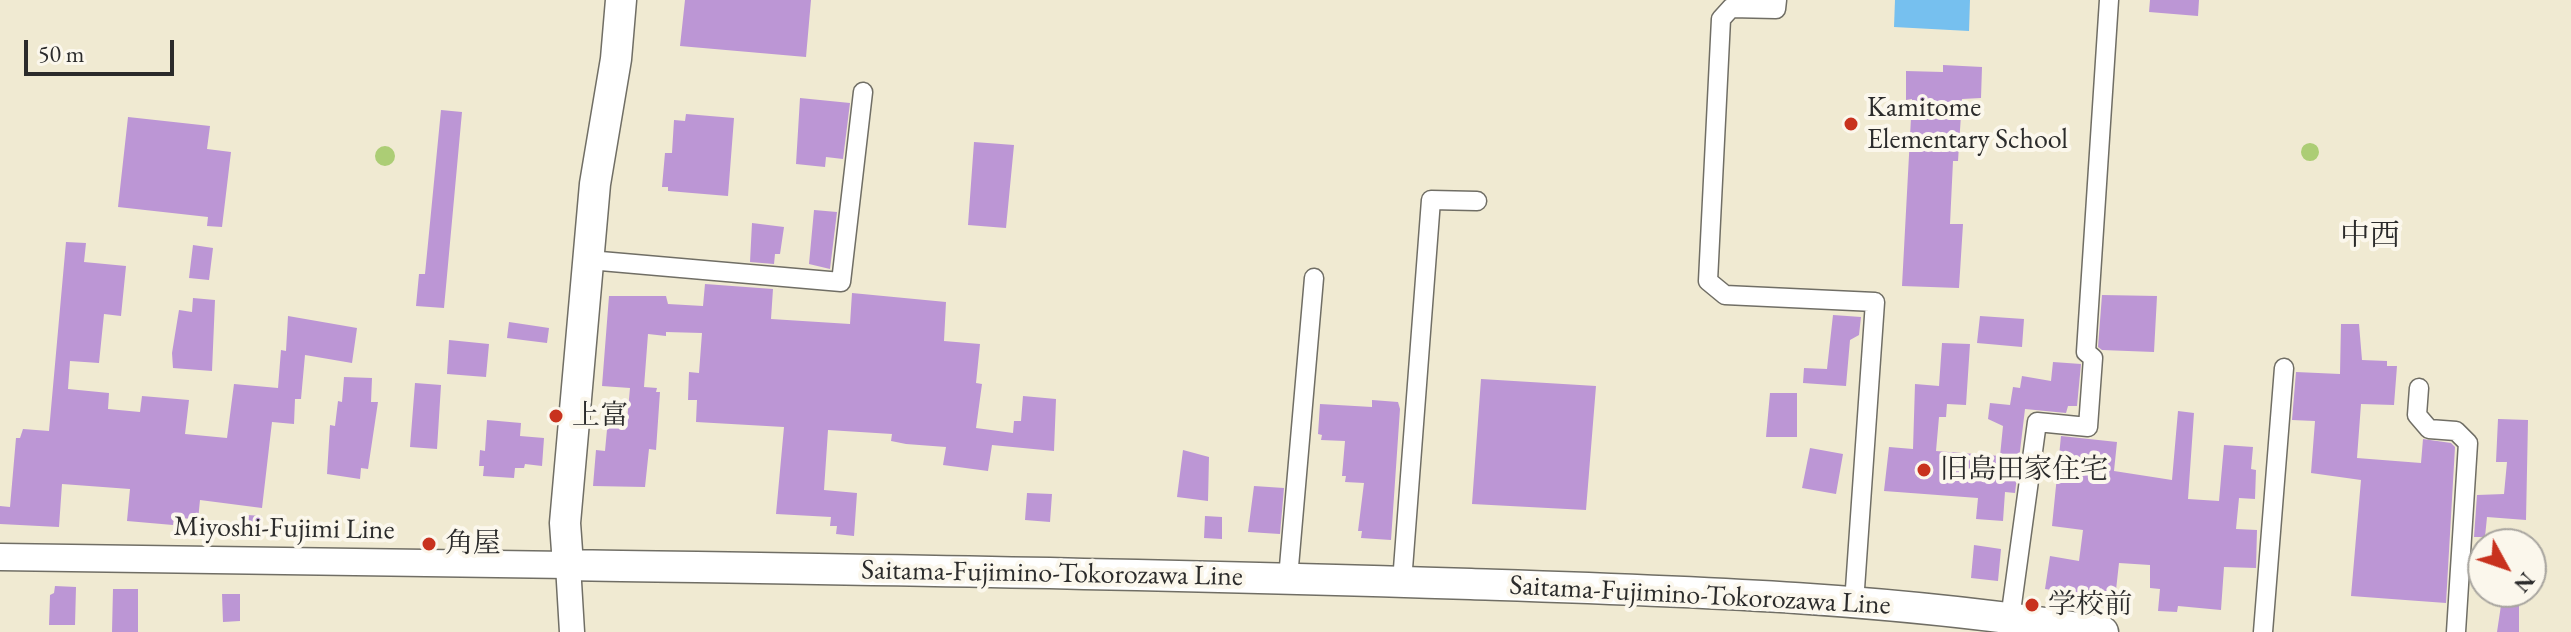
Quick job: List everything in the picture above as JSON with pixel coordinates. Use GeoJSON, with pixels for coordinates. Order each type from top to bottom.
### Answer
{"type":"FeatureCollection","features":[{"type":"Feature","properties":{"kind":"main road"},"geometry":{"type":"LineString","coordinates":[[568,565],[565,523],[595,184],[616,59],[621,0]]}},
{"type":"Feature","properties":{"kind":"main road","name":"Miyoshi-Fujimi Line"},"geometry":{"type":"LineString","coordinates":[[0,557],[568,565]]}},
{"type":"Feature","properties":{"kind":"main road","name":"Saitama-Fujimino-Tokorozawa Line"},"geometry":{"type":"LineString","coordinates":[[568,565],[1288,578],[1734,594],[2010,619],[2103,632]]}},
{"type":"Feature","properties":{"kind":"street"},"geometry":{"type":"LineString","coordinates":[[1777,0],[1776,9],[1731,8],[1721,19],[1708,281],[1725,295],[1875,302],[1854,603]]}},
{"type":"Feature","properties":{"kind":"street"},"geometry":{"type":"LineString","coordinates":[[2010,619],[2037,422],[2088,427],[2093,358],[2086,352],[2109,0]]}},
{"type":"Feature","properties":{"kind":"street"},"geometry":{"type":"LineString","coordinates":[[589,260],[841,282],[863,92]]}},
{"type":"Feature","properties":{"kind":"street"},"geometry":{"type":"LineString","coordinates":[[1402,582],[1431,200],[1477,201]]}},
{"type":"Feature","properties":{"kind":"street"},"geometry":{"type":"LineString","coordinates":[[1288,578],[1314,278]]}},
{"type":"Feature","properties":{"kind":"street"},"geometry":{"type":"LineString","coordinates":[[2263,632],[2284,368]]}},
{"type":"Feature","properties":{"kind":"street"},"geometry":{"type":"LineString","coordinates":[[2419,388],[2417,415],[2429,429],[2456,431],[2468,443],[2456,632]]}},
{"type":"Feature","properties":{"kind":"street"},"geometry":{"type":"LineString","coordinates":[[568,565],[572,632]]}},
{"type":"Feature","properties":{"kind":"green space"},"geometry":{"type":"Polygon","coordinates":[[[2310,143],[2319,152],[2310,161],[2301,152],[2310,143]]]}},
{"type":"Feature","properties":{"kind":"green space"},"geometry":{"type":"Polygon","coordinates":[[[385,146],[392,149],[395,156],[392,163],[385,166],[378,163],[375,156],[378,149],[385,146]]]}},
{"type":"Feature","properties":{"kind":"water"},"geometry":{"type":"Polygon","coordinates":[[[1895,0],[1970,0],[1969,31],[1894,27],[1895,0]]]}},
{"type":"Feature","properties":{"kind":"building"},"geometry":{"type":"Polygon","coordinates":[[[685,0],[811,0],[806,57],[680,46],[685,0]]]}},
{"type":"Feature","properties":{"kind":"building"},"geometry":{"type":"Polygon","coordinates":[[[2150,0],[2199,0],[2198,16],[2149,12],[2150,0]]]}},
{"type":"Feature","properties":{"kind":"building"},"geometry":{"type":"Polygon","coordinates":[[[1943,65],[1982,67],[1981,98],[1962,99],[1958,161],[1953,161],[1950,224],[1963,224],[1959,288],[1902,286],[1912,99],[1906,100],[1906,71],[1943,72],[1943,65]]]}},
{"type":"Feature","properties":{"kind":"building"},"geometry":{"type":"Polygon","coordinates":[[[800,98],[850,103],[843,159],[826,157],[825,167],[796,164],[800,98]]]}},
{"type":"Feature","properties":{"kind":"building"},"geometry":{"type":"Polygon","coordinates":[[[441,110],[462,112],[444,308],[416,306],[419,274],[425,274],[441,110]]]}},
{"type":"Feature","properties":{"kind":"building"},"geometry":{"type":"Polygon","coordinates":[[[686,114],[734,118],[728,196],[668,191],[668,187],[662,187],[665,153],[672,153],[674,120],[685,121],[686,114]]]}},
{"type":"Feature","properties":{"kind":"building"},"geometry":{"type":"Polygon","coordinates":[[[128,117],[210,126],[207,149],[231,152],[222,227],[207,226],[208,217],[118,207],[128,117]]]}},
{"type":"Feature","properties":{"kind":"building"},"geometry":{"type":"Polygon","coordinates":[[[974,142],[1014,145],[1006,228],[968,225],[974,142]]]}},
{"type":"Feature","properties":{"kind":"building"},"geometry":{"type":"Polygon","coordinates":[[[814,210],[837,212],[830,269],[809,264],[814,210]]]}},
{"type":"Feature","properties":{"kind":"building"},"geometry":{"type":"Polygon","coordinates":[[[752,223],[784,227],[780,254],[775,254],[774,264],[750,262],[752,223]]]}},
{"type":"Feature","properties":{"kind":"building"},"geometry":{"type":"Polygon","coordinates":[[[66,242],[86,243],[84,262],[126,266],[121,316],[104,314],[99,363],[70,361],[68,389],[109,393],[108,409],[140,412],[142,396],[189,400],[185,434],[227,438],[234,384],[278,388],[281,350],[286,351],[288,316],[357,328],[352,363],[305,355],[301,399],[295,399],[294,424],[272,422],[262,508],[200,500],[198,520],[174,517],[173,525],[127,521],[130,489],[62,484],[59,527],[0,524],[0,506],[10,507],[16,438],[20,438],[23,429],[49,431],[66,242]]]}},
{"type":"Feature","properties":{"kind":"building"},"geometry":{"type":"Polygon","coordinates":[[[193,245],[213,248],[209,280],[189,278],[193,245]]]}},
{"type":"Feature","properties":{"kind":"building"},"geometry":{"type":"Polygon","coordinates":[[[705,284],[773,289],[771,319],[850,324],[852,293],[946,302],[944,341],[980,344],[976,383],[982,384],[976,428],[1013,433],[1014,421],[1021,421],[1023,396],[1056,399],[1054,451],[992,445],[988,471],[943,465],[946,447],[891,441],[892,434],[828,430],[824,490],[857,493],[854,536],[836,534],[837,526],[830,526],[831,517],[776,514],[784,427],[696,422],[697,400],[688,400],[689,372],[699,373],[702,333],[666,332],[666,336],[648,334],[644,387],[657,388],[656,392],[660,392],[656,450],[649,449],[645,487],[593,486],[596,450],[605,451],[608,419],[627,421],[630,388],[602,386],[609,296],[666,296],[668,304],[703,306],[705,284]]]}},
{"type":"Feature","properties":{"kind":"building"},"geometry":{"type":"Polygon","coordinates":[[[2102,295],[2157,296],[2154,352],[2102,350],[2098,347],[2102,295]]]}},
{"type":"Feature","properties":{"kind":"building"},"geometry":{"type":"Polygon","coordinates":[[[193,298],[215,300],[212,371],[173,368],[172,353],[179,310],[192,312],[193,298]]]}},
{"type":"Feature","properties":{"kind":"building"},"geometry":{"type":"Polygon","coordinates":[[[1833,315],[1861,317],[1859,335],[1850,340],[1846,386],[1803,383],[1804,368],[1827,369],[1833,315]]]}},
{"type":"Feature","properties":{"kind":"building"},"geometry":{"type":"Polygon","coordinates":[[[1980,316],[2024,319],[2022,347],[1977,343],[1980,316]]]}},
{"type":"Feature","properties":{"kind":"building"},"geometry":{"type":"Polygon","coordinates":[[[509,322],[549,328],[547,343],[507,338],[509,322]]]}},
{"type":"Feature","properties":{"kind":"building"},"geometry":{"type":"Polygon","coordinates":[[[2341,324],[2359,324],[2362,360],[2387,361],[2387,366],[2397,366],[2394,405],[2361,404],[2357,458],[2421,463],[2423,439],[2451,443],[2455,447],[2446,603],[2351,596],[2361,480],[2311,473],[2315,421],[2292,420],[2296,372],[2340,374],[2341,324]]]}},
{"type":"Feature","properties":{"kind":"building"},"geometry":{"type":"Polygon","coordinates":[[[449,340],[489,344],[486,377],[447,374],[449,340]]]}},
{"type":"Feature","properties":{"kind":"building"},"geometry":{"type":"Polygon","coordinates":[[[1942,343],[1970,344],[1966,405],[1947,404],[1946,417],[1939,417],[1936,451],[2000,456],[2003,426],[1988,419],[1990,403],[2010,405],[2013,387],[2020,388],[2022,376],[2051,381],[2053,362],[2081,364],[2077,406],[2068,406],[2066,413],[2025,409],[2015,493],[2005,492],[2003,521],[1976,519],[1978,498],[1884,491],[1889,447],[1913,449],[1915,384],[1939,386],[1942,343]]]}},
{"type":"Feature","properties":{"kind":"building"},"geometry":{"type":"Polygon","coordinates":[[[344,377],[372,378],[371,402],[378,402],[368,469],[361,468],[360,479],[327,474],[330,425],[335,426],[338,401],[342,402],[344,377]]]}},
{"type":"Feature","properties":{"kind":"building"},"geometry":{"type":"Polygon","coordinates":[[[1481,379],[1596,386],[1586,510],[1472,504],[1481,379]]]}},
{"type":"Feature","properties":{"kind":"building"},"geometry":{"type":"Polygon","coordinates":[[[415,383],[441,385],[437,449],[410,447],[415,383]]]}},
{"type":"Feature","properties":{"kind":"building"},"geometry":{"type":"Polygon","coordinates":[[[1770,393],[1797,393],[1797,437],[1766,437],[1770,393]]]}},
{"type":"Feature","properties":{"kind":"building"},"geometry":{"type":"Polygon","coordinates":[[[1372,400],[1398,402],[1400,409],[1391,540],[1361,538],[1362,531],[1358,531],[1364,483],[1345,482],[1346,476],[1342,476],[1345,441],[1321,440],[1322,435],[1318,434],[1320,404],[1372,407],[1372,400]]]}},
{"type":"Feature","properties":{"kind":"building"},"geometry":{"type":"Polygon","coordinates":[[[2178,411],[2194,413],[2188,499],[2219,501],[2224,445],[2253,447],[2251,469],[2256,470],[2255,499],[2239,498],[2236,529],[2257,530],[2256,568],[2224,567],[2221,610],[2178,606],[2177,612],[2158,611],[2160,589],[2150,588],[2150,565],[2119,563],[2115,599],[2045,589],[2050,556],[2079,561],[2083,530],[2052,526],[2061,436],[2117,442],[2114,471],[2172,480],[2178,411]]]}},
{"type":"Feature","properties":{"kind":"building"},"geometry":{"type":"Polygon","coordinates":[[[2498,419],[2528,420],[2526,520],[2487,517],[2486,528],[2475,528],[2477,495],[2504,494],[2507,462],[2496,462],[2498,419]]]}},
{"type":"Feature","properties":{"kind":"building"},"geometry":{"type":"Polygon","coordinates":[[[487,420],[521,423],[520,436],[544,438],[542,466],[525,464],[524,468],[515,468],[514,478],[483,476],[484,466],[479,466],[480,450],[485,451],[487,420]]]}},
{"type":"Feature","properties":{"kind":"building"},"geometry":{"type":"Polygon","coordinates":[[[1810,448],[1843,454],[1836,494],[1802,488],[1810,448]]]}},
{"type":"Feature","properties":{"kind":"building"},"geometry":{"type":"Polygon","coordinates":[[[1183,450],[1209,457],[1208,501],[1177,497],[1183,450]]]}},
{"type":"Feature","properties":{"kind":"building"},"geometry":{"type":"Polygon","coordinates":[[[1254,486],[1284,488],[1280,534],[1248,532],[1254,486]]]}},
{"type":"Feature","properties":{"kind":"building"},"geometry":{"type":"Polygon","coordinates":[[[1027,493],[1052,494],[1050,522],[1025,520],[1027,493]]]}},
{"type":"Feature","properties":{"kind":"building"},"geometry":{"type":"Polygon","coordinates":[[[247,515],[262,516],[261,532],[245,531],[247,515]]]}},
{"type":"Feature","properties":{"kind":"building"},"geometry":{"type":"Polygon","coordinates":[[[1205,516],[1222,517],[1222,539],[1204,538],[1205,516]]]}},
{"type":"Feature","properties":{"kind":"building"},"geometry":{"type":"Polygon","coordinates":[[[1974,545],[2001,549],[1998,581],[1971,578],[1974,545]]]}},
{"type":"Feature","properties":{"kind":"building"},"geometry":{"type":"Polygon","coordinates":[[[55,586],[76,587],[75,625],[49,625],[50,595],[54,593],[55,586]]]}},
{"type":"Feature","properties":{"kind":"building"},"geometry":{"type":"Polygon","coordinates":[[[113,589],[138,589],[138,632],[112,632],[113,589]]]}},
{"type":"Feature","properties":{"kind":"building"},"geometry":{"type":"Polygon","coordinates":[[[222,594],[240,594],[240,621],[223,622],[222,594]]]}},
{"type":"Feature","properties":{"kind":"building"},"geometry":{"type":"Polygon","coordinates":[[[2501,608],[2519,608],[2519,632],[2497,632],[2501,608]]]}},
{"type":"Feature","properties":{"kind":"place","name":"Kamitome Elementary School"},"geometry":{"type":"Point","coordinates":[1851,124]}},
{"type":"Feature","properties":{"kind":"place","name":"上富"},"geometry":{"type":"Point","coordinates":[556,416]}},
{"type":"Feature","properties":{"kind":"place","name":"旧島田家住宅"},"geometry":{"type":"Point","coordinates":[1924,470]}},
{"type":"Feature","properties":{"kind":"place","name":"角屋"},"geometry":{"type":"Point","coordinates":[429,544]}},
{"type":"Feature","properties":{"kind":"place","name":"学校前"},"geometry":{"type":"Point","coordinates":[2032,605]}},
{"type":"Feature","properties":{"kind":"district","name":"中西"},"geometry":{"type":"Point","coordinates":[2370,237]}}]}
